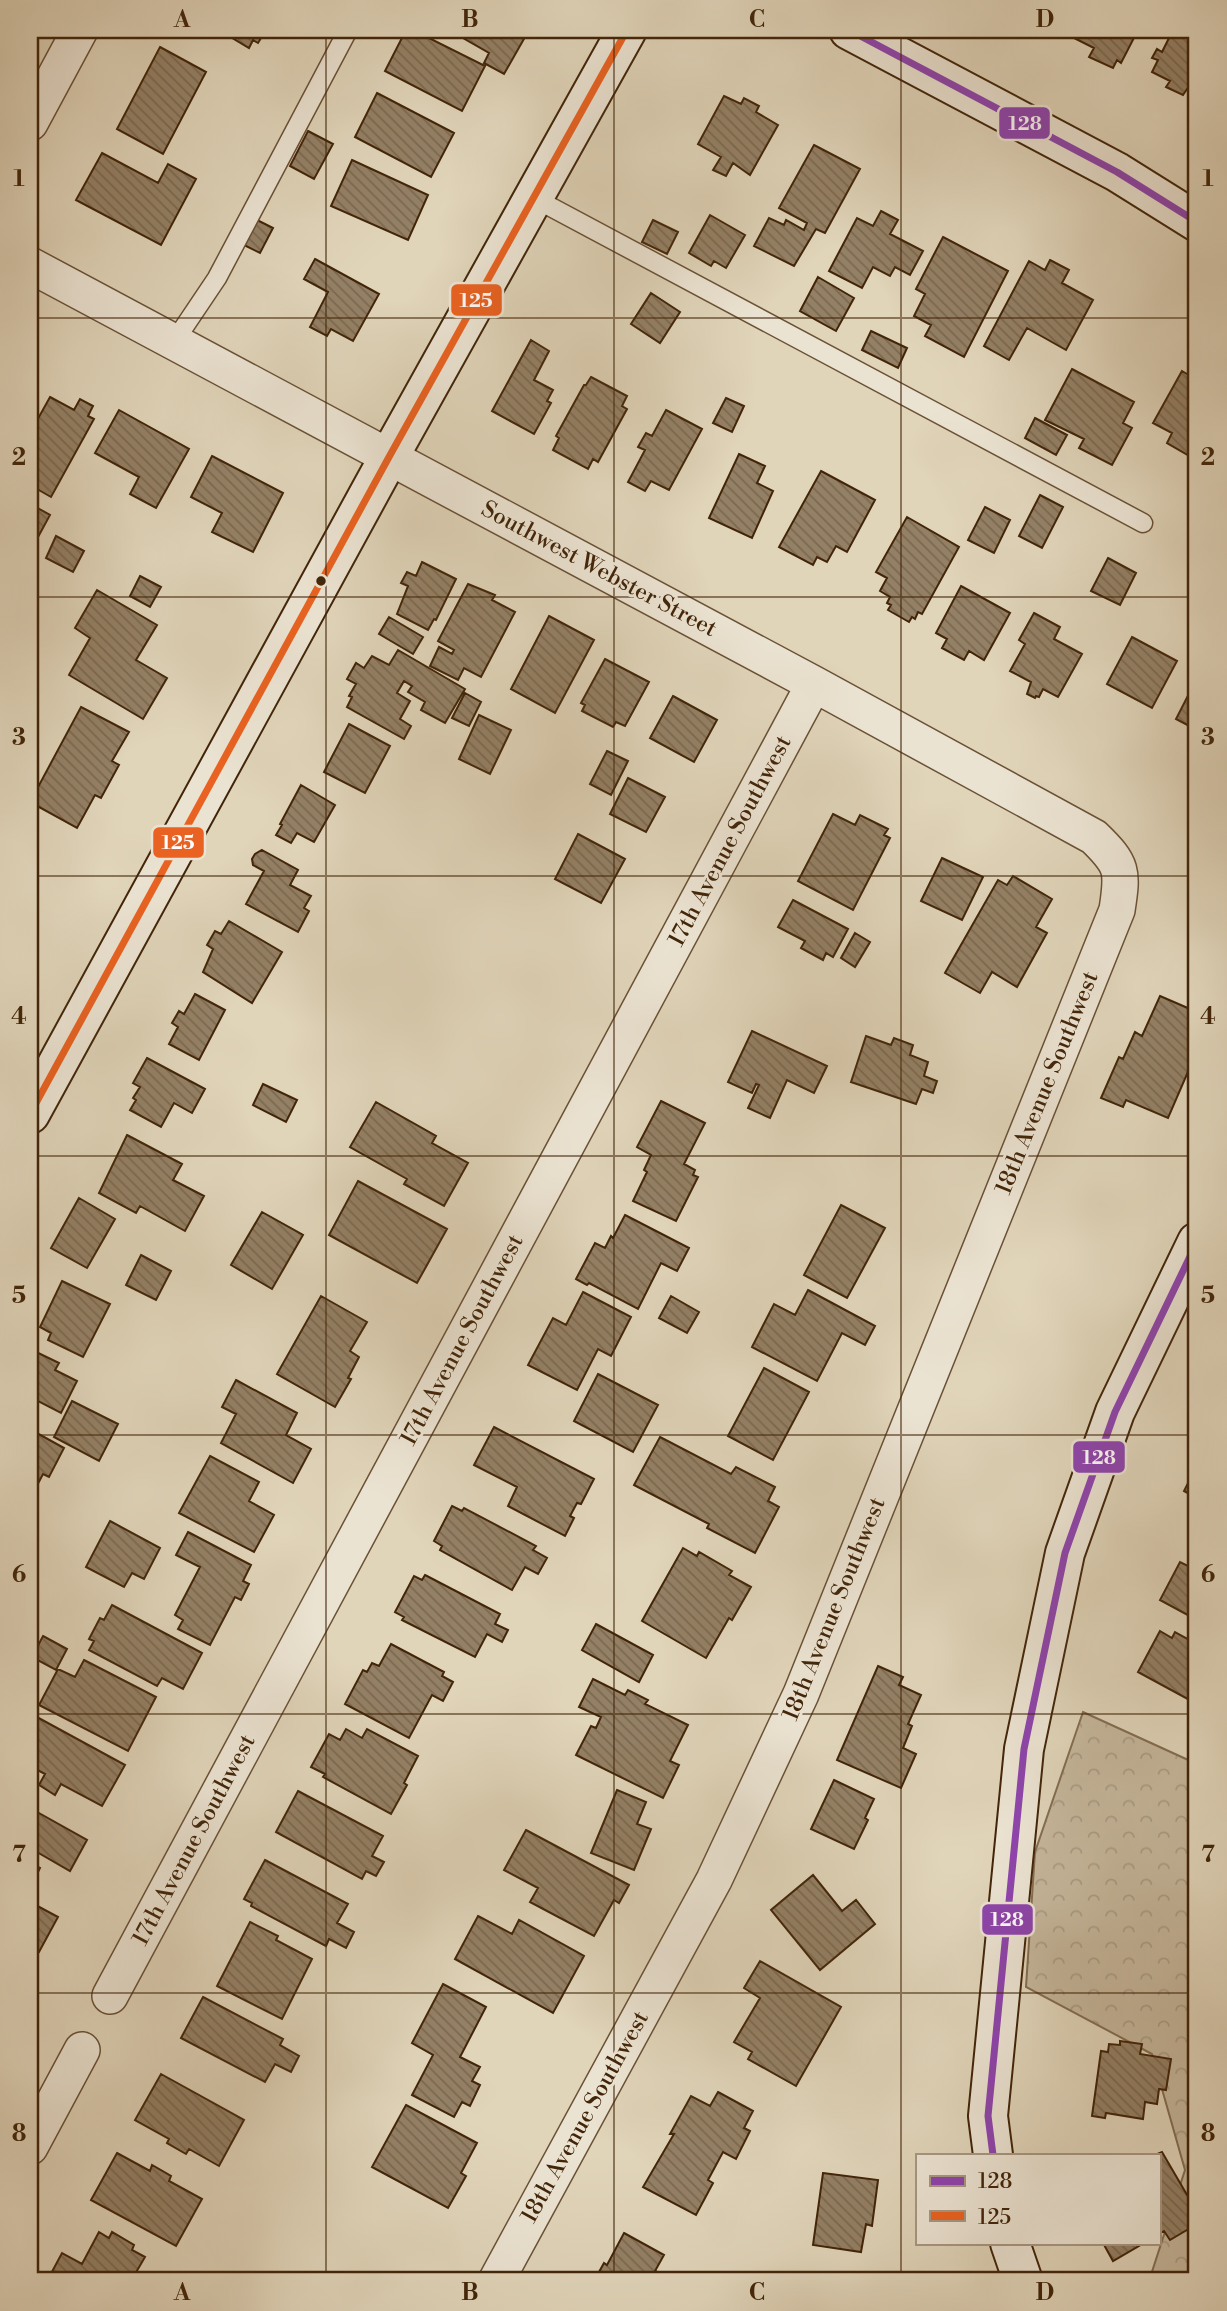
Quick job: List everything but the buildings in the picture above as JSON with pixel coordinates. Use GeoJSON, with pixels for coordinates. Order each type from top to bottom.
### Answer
{"type":"FeatureCollection","features":[{"type":"Feature","properties":{"kind":"street"},"geometry":{"type":"LineString","coordinates":[[30,123],[80,30]]}},
{"type":"Feature","properties":{"kind":"street"},"geometry":{"type":"LineString","coordinates":[[30,1114],[389,457],[627,30]]}},
{"type":"Feature","properties":{"kind":"street"},"geometry":{"type":"LineString","coordinates":[[859,33],[1117,172],[1197,222]]}},
{"type":"Feature","properties":{"kind":"street","name":"Southwest Webster Street"},"geometry":{"type":"LineString","coordinates":[[30,265],[814,684],[1094,837],[1115,857],[1122,877],[1117,910]]}},
{"type":"Feature","properties":{"kind":"street","name":"17th Avenue Southwest"},"geometry":{"type":"LineString","coordinates":[[110,1996],[814,684]]}},
{"type":"Feature","properties":{"kind":"street","name":"18th Avenue Southwest"},"geometry":{"type":"LineString","coordinates":[[496,2281],[714,1880],[795,1706],[1117,910]]}},
{"type":"Feature","properties":{"kind":"street"},"geometry":{"type":"LineString","coordinates":[[993,2154],[988,2116],[1024,1749],[1065,1553],[1115,1412],[1197,1242]]}},
{"type":"Feature","properties":{"kind":"street"},"geometry":{"type":"LineString","coordinates":[[30,2147],[82,2050]]}},
{"type":"Feature","properties":{"kind":"street"},"geometry":{"type":"LineString","coordinates":[[1010,2244],[1023,2281]]}},
{"type":"Feature","properties":{"kind":"lane"},"geometry":{"type":"LineString","coordinates":[[174,342],[217,278],[348,30]]}},
{"type":"Feature","properties":{"kind":"lane"},"geometry":{"type":"LineString","coordinates":[[534,198],[1143,523]]}},
{"type":"Feature","properties":{"kind":"green space"},"geometry":{"type":"Polygon","coordinates":[[[1083,1712],[1197,1764],[1197,2281],[1149,2281],[1185,2170],[1152,2054],[1026,1987],[1035,1852],[1083,1712]]]}},
{"type":"Feature","properties":{"kind":"transit line","name":"125"},"geometry":{"type":"LineString","coordinates":[[30,1114],[389,457],[627,30]]}},
{"type":"Feature","properties":{"kind":"transit line","name":"128"},"geometry":{"type":"LineString","coordinates":[[849,30],[1117,172],[1197,222]]}},
{"type":"Feature","properties":{"kind":"transit line","name":"128"},"geometry":{"type":"LineString","coordinates":[[993,2154],[988,2116],[1024,1749],[1065,1553],[1115,1412],[1197,1242]]}}]}
